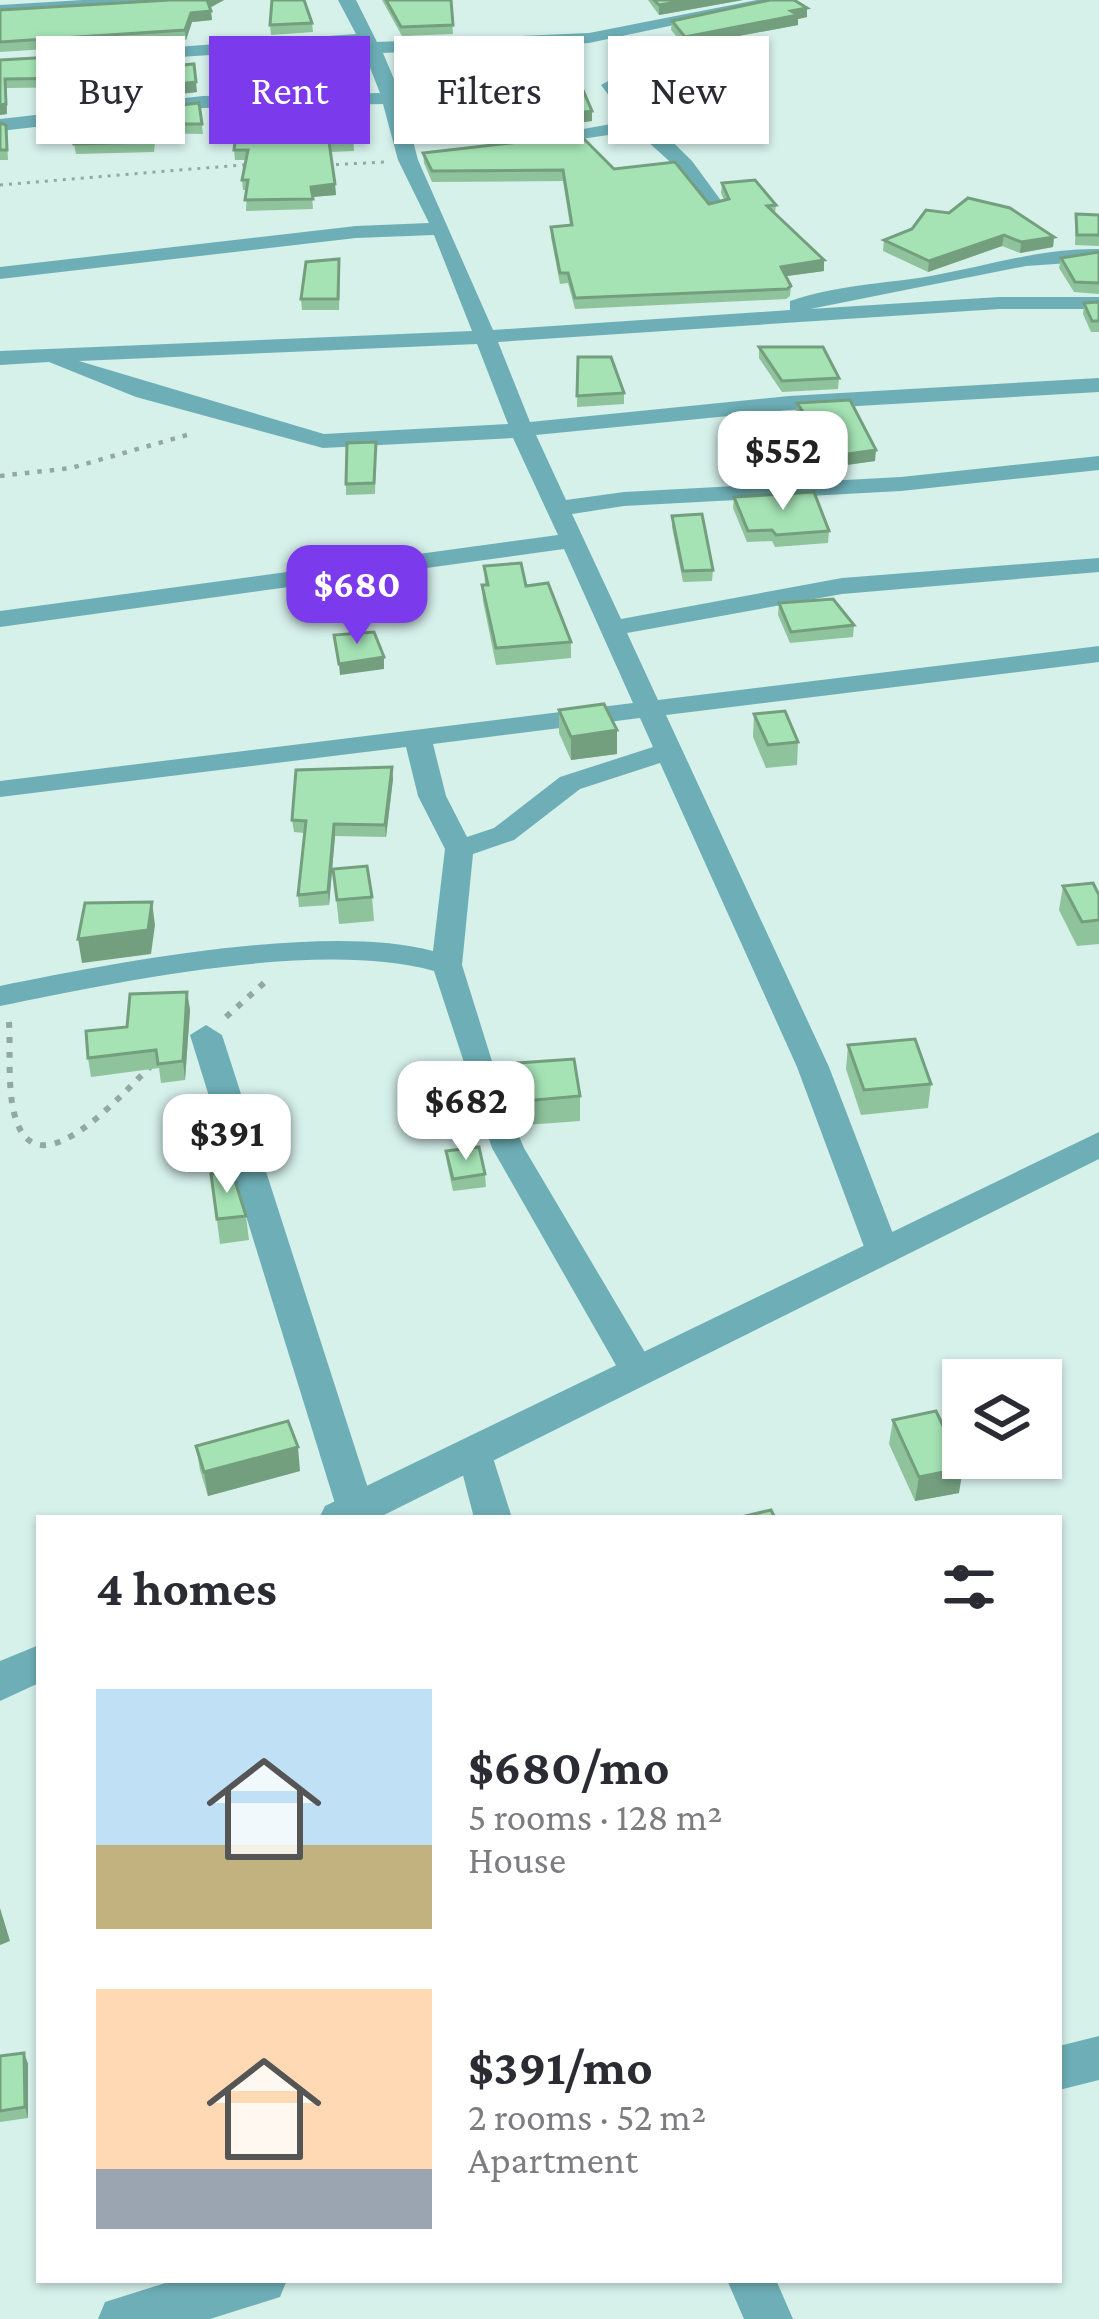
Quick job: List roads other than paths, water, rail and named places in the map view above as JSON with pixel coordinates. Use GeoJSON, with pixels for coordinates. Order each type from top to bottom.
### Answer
{"type":"FeatureCollection","features":[{"type":"Feature","properties":{"kind":"street"},"geometry":{"type":"LineString","coordinates":[[0,10],[171,0]]}},
{"type":"Feature","properties":{"kind":"street"},"geometry":{"type":"LineString","coordinates":[[347,0],[365,36]]}},
{"type":"Feature","properties":{"kind":"street"},"geometry":{"type":"LineString","coordinates":[[370,43],[589,38],[783,0]]}},
{"type":"Feature","properties":{"kind":"street"},"geometry":{"type":"LineString","coordinates":[[370,45],[482,337],[507,382],[522,431],[814,1066],[884,1252]]}},
{"type":"Feature","properties":{"kind":"street"},"geometry":{"type":"LineString","coordinates":[[0,125],[203,102],[393,98]]}},
{"type":"Feature","properties":{"kind":"street"},"geometry":{"type":"LineString","coordinates":[[518,145],[608,130]]}},
{"type":"Feature","properties":{"kind":"street"},"geometry":{"type":"LineString","coordinates":[[661,144],[685,166],[715,206]]}},
{"type":"Feature","properties":{"kind":"street"},"geometry":{"type":"LineString","coordinates":[[0,273],[356,232],[442,229]]}},
{"type":"Feature","properties":{"kind":"street"},"geometry":{"type":"LineString","coordinates":[[769,318],[822,296],[921,284],[1010,260],[1099,255]]}},
{"type":"Feature","properties":{"kind":"street"},"geometry":{"type":"LineString","coordinates":[[0,358],[482,337],[999,304],[1099,303]]}},
{"type":"Feature","properties":{"kind":"street"},"geometry":{"type":"LineString","coordinates":[[37,355],[323,441],[522,431],[789,403],[1099,385]]}},
{"type":"Feature","properties":{"kind":"street"},"geometry":{"type":"LineString","coordinates":[[557,509],[624,500],[901,484],[1099,463]]}},
{"type":"Feature","properties":{"kind":"street"},"geometry":{"type":"LineString","coordinates":[[0,619],[319,580],[570,542]]}},
{"type":"Feature","properties":{"kind":"street"},"geometry":{"type":"LineString","coordinates":[[612,628],[842,586],[1099,565]]}},
{"type":"Feature","properties":{"kind":"street"},"geometry":{"type":"LineString","coordinates":[[0,789],[1099,654]]}},
{"type":"Feature","properties":{"kind":"street"},"geometry":{"type":"LineString","coordinates":[[418,736],[431,796],[459,849],[446,965],[489,1103],[508,1148],[638,1371]]}},
{"type":"Feature","properties":{"kind":"street"},"geometry":{"type":"LineString","coordinates":[[459,849],[505,835],[570,783],[668,751]]}},
{"type":"Feature","properties":{"kind":"street"},"geometry":{"type":"LineString","coordinates":[[3,995],[94,975],[293,957],[398,950],[426,954],[446,965]]}},
{"type":"Feature","properties":{"kind":"street"},"geometry":{"type":"LineString","coordinates":[[206,1035],[348,1514],[1099,1144]]}},
{"type":"Feature","properties":{"kind":"street"},"geometry":{"type":"LineString","coordinates":[[475,1451],[492,1515]]}},
{"type":"Feature","properties":{"kind":"street"},"geometry":{"type":"LineString","coordinates":[[0,1682],[36,1664]]}},
{"type":"Feature","properties":{"kind":"street"},"geometry":{"type":"LineString","coordinates":[[1062,2067],[1099,2058]]}},
{"type":"Feature","properties":{"kind":"street"},"geometry":{"type":"LineString","coordinates":[[122,2319],[252,2283]]}},
{"type":"Feature","properties":{"kind":"street"},"geometry":{"type":"LineString","coordinates":[[752,2283],[769,2319]]}}]}
